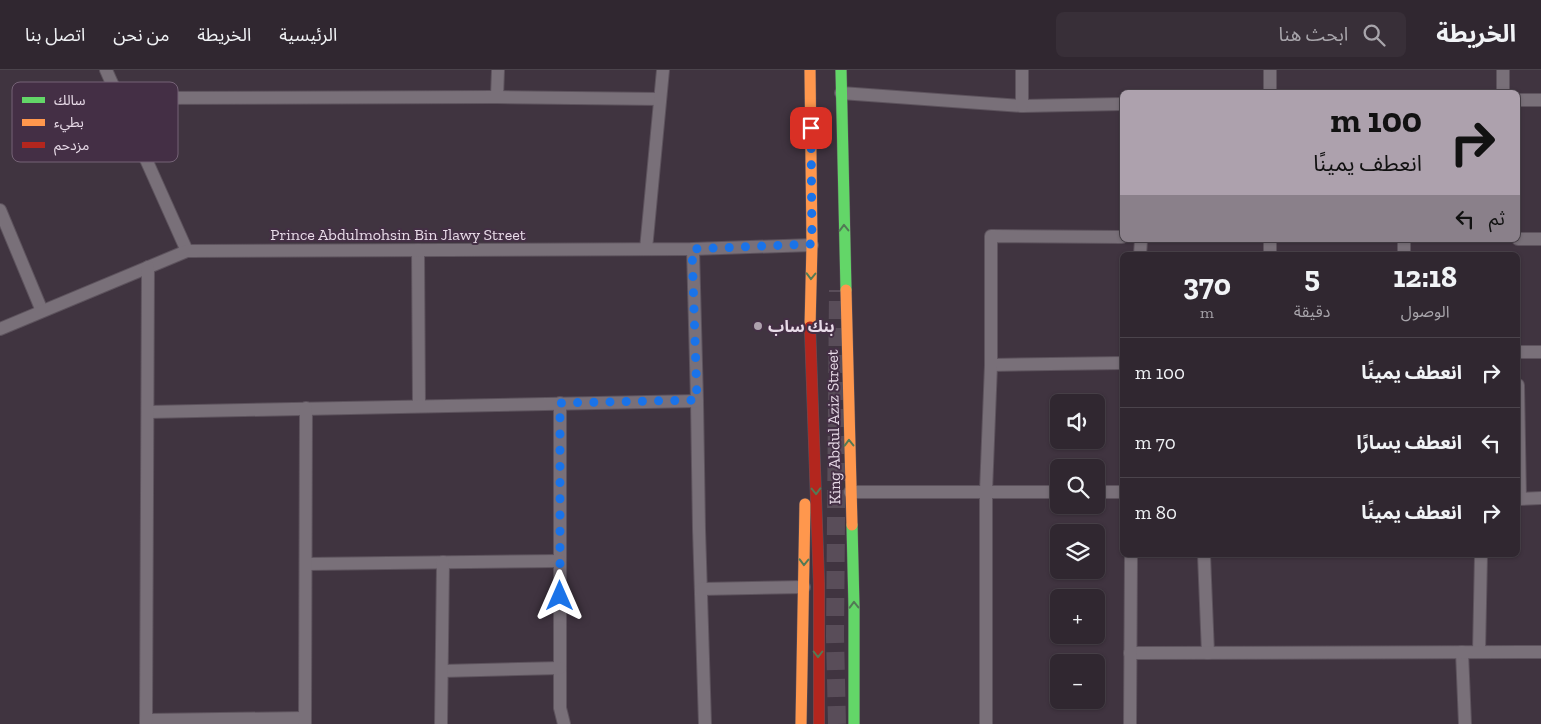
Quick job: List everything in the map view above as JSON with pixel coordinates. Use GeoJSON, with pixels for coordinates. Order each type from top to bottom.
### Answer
{"type":"FeatureCollection","features":[{"type":"Feature","properties":{"kind":"street"},"geometry":{"type":"LineString","coordinates":[[106,70],[112,82]]}},
{"type":"Feature","properties":{"kind":"street"},"geometry":{"type":"LineString","coordinates":[[497,97],[498,70]]}},
{"type":"Feature","properties":{"kind":"street"},"geometry":{"type":"LineString","coordinates":[[646,249],[663,70]]}},
{"type":"Feature","properties":{"kind":"street","name":"King Abdul Aziz Street"},"geometry":{"type":"LineString","coordinates":[[801,724],[806,427],[812,244],[810,70]]}},
{"type":"Feature","properties":{"kind":"street","name":"King Abdul Aziz Street"},"geometry":{"type":"LineString","coordinates":[[842,70],[854,607],[854,724]]}},
{"type":"Feature","properties":{"kind":"street"},"geometry":{"type":"LineString","coordinates":[[1022,70],[1022,106]]}},
{"type":"Feature","properties":{"kind":"street"},"geometry":{"type":"LineString","coordinates":[[1270,70],[1270,90]]}},
{"type":"Feature","properties":{"kind":"street"},"geometry":{"type":"LineString","coordinates":[[1502,90],[1503,70]]}},
{"type":"Feature","properties":{"kind":"street"},"geometry":{"type":"LineString","coordinates":[[842,93],[1022,106],[1120,104]]}},
{"type":"Feature","properties":{"kind":"street"},"geometry":{"type":"LineString","coordinates":[[178,98],[497,97],[660,99]]}},
{"type":"Feature","properties":{"kind":"street"},"geometry":{"type":"LineString","coordinates":[[1520,100],[1541,100]]}},
{"type":"Feature","properties":{"kind":"street"},"geometry":{"type":"LineString","coordinates":[[147,162],[187,251]]}},
{"type":"Feature","properties":{"kind":"street"},"geometry":{"type":"LineString","coordinates":[[0,210],[42,311]]}},
{"type":"Feature","properties":{"kind":"street"},"geometry":{"type":"LineString","coordinates":[[986,724],[986,491],[991,366],[991,236],[1120,237]]}},
{"type":"Feature","properties":{"kind":"street"},"geometry":{"type":"LineString","coordinates":[[1520,239],[1541,239]]}},
{"type":"Feature","properties":{"kind":"street","name":"Prince Abdulmohsin Bin Jlawy Street"},"geometry":{"type":"LineString","coordinates":[[0,328],[187,251],[692,249],[812,244]]}},
{"type":"Feature","properties":{"kind":"street"},"geometry":{"type":"LineString","coordinates":[[692,249],[705,724]]}},
{"type":"Feature","properties":{"kind":"street"},"geometry":{"type":"LineString","coordinates":[[418,250],[419,406]]}},
{"type":"Feature","properties":{"kind":"street"},"geometry":{"type":"LineString","coordinates":[[148,267],[146,722],[305,721],[306,408]]}},
{"type":"Feature","properties":{"kind":"street","name":"King Abdul Aziz Street"},"geometry":{"type":"LineString","coordinates":[[810,338],[819,584],[819,724]]}},
{"type":"Feature","properties":{"kind":"street"},"geometry":{"type":"LineString","coordinates":[[1520,352],[1541,352]]}},
{"type":"Feature","properties":{"kind":"street"},"geometry":{"type":"LineString","coordinates":[[991,366],[1120,363]]}},
{"type":"Feature","properties":{"kind":"street"},"geometry":{"type":"LineString","coordinates":[[148,412],[697,400]]}},
{"type":"Feature","properties":{"kind":"street"},"geometry":{"type":"LineString","coordinates":[[560,403],[560,708],[564,724]]}},
{"type":"Feature","properties":{"kind":"street"},"geometry":{"type":"LineString","coordinates":[[850,492],[1050,492]]}},
{"type":"Feature","properties":{"kind":"street"},"geometry":{"type":"LineString","coordinates":[[1105,492],[1120,492]]}},
{"type":"Feature","properties":{"kind":"street"},"geometry":{"type":"LineString","coordinates":[[1520,499],[1541,498]]}},
{"type":"Feature","properties":{"kind":"street"},"geometry":{"type":"LineString","coordinates":[[1130,724],[1131,557]]}},
{"type":"Feature","properties":{"kind":"street"},"geometry":{"type":"LineString","coordinates":[[1204,557],[1208,653]]}},
{"type":"Feature","properties":{"kind":"street"},"geometry":{"type":"LineString","coordinates":[[1479,652],[1481,557]]}},
{"type":"Feature","properties":{"kind":"street"},"geometry":{"type":"LineString","coordinates":[[306,564],[560,561]]}},
{"type":"Feature","properties":{"kind":"street"},"geometry":{"type":"LineString","coordinates":[[441,724],[442,562]]}},
{"type":"Feature","properties":{"kind":"street"},"geometry":{"type":"LineString","coordinates":[[701,589],[804,587]]}},
{"type":"Feature","properties":{"kind":"street"},"geometry":{"type":"LineString","coordinates":[[1462,652],[1465,724]]}},
{"type":"Feature","properties":{"kind":"street"},"geometry":{"type":"LineString","coordinates":[[1130,653],[1541,652]]}},
{"type":"Feature","properties":{"kind":"street"},"geometry":{"type":"LineString","coordinates":[[442,670],[560,668]]}},
{"type":"Feature","properties":{"kind":"tunnel"},"geometry":{"type":"LineString","coordinates":[[837,724],[835,636],[838,290]]}},
{"type":"Feature","properties":{"kind":"traffic: fast"},"geometry":{"type":"LineString","coordinates":[[841,70],[846,290]]}},
{"type":"Feature","properties":{"kind":"traffic: fast"},"geometry":{"type":"LineString","coordinates":[[852,525],[854,724]]}},
{"type":"Feature","properties":{"kind":"traffic: slow"},"geometry":{"type":"LineString","coordinates":[[810,70],[812,245],[810,327]]}},
{"type":"Feature","properties":{"kind":"traffic: slow"},"geometry":{"type":"LineString","coordinates":[[846,290],[852,525]]}},
{"type":"Feature","properties":{"kind":"traffic: slow"},"geometry":{"type":"LineString","coordinates":[[801,724],[805,504]]}},
{"type":"Feature","properties":{"kind":"traffic: jam"},"geometry":{"type":"LineString","coordinates":[[810,327],[819,584],[819,724]]}},
{"type":"Feature","properties":{"kind":"place","name":"بنك ساب"},"geometry":{"type":"Point","coordinates":[758,326]}},
{"type":"Feature","properties":{"kind":"route"},"geometry":{"type":"LineString","coordinates":[[560,596],[560,403],[697,400],[692,249],[812,244],[811,128]]}}]}
